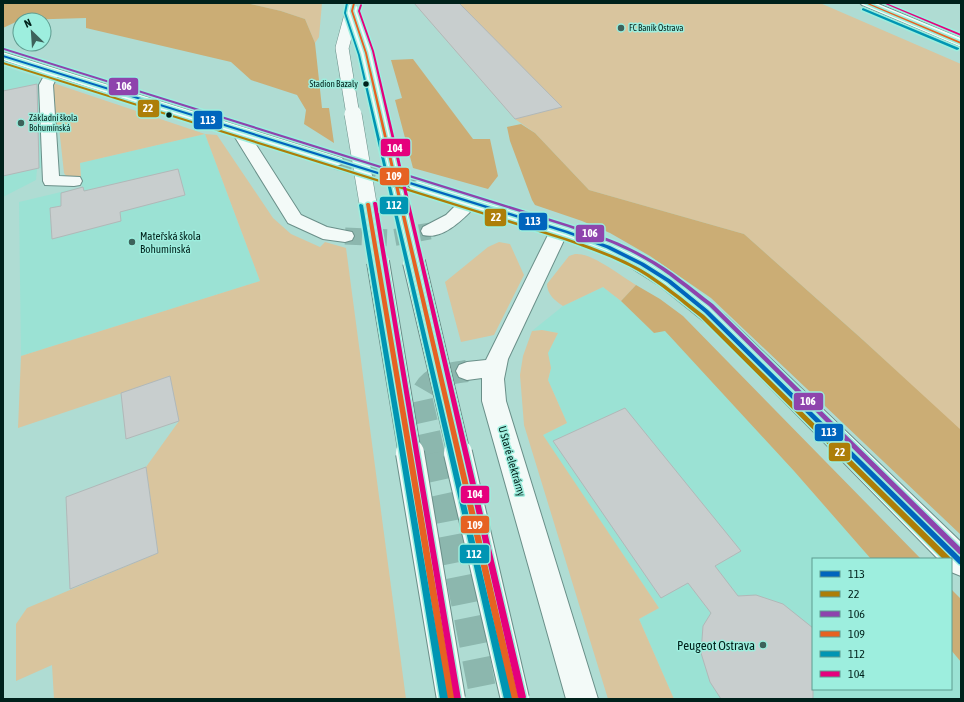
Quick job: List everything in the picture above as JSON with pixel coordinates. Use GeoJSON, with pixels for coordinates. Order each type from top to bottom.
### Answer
{"type":"FeatureCollection","features":[{"type":"Feature","properties":{"kind":"street"},"geometry":{"type":"LineString","coordinates":[[866,3],[961,43]]}},
{"type":"Feature","properties":{"kind":"street"},"geometry":{"type":"LineString","coordinates":[[353,7],[342,48],[451,699]]}},
{"type":"Feature","properties":{"kind":"street"},"geometry":{"type":"LineString","coordinates":[[353,7],[366,53],[515,699]]}},
{"type":"Feature","properties":{"kind":"street"},"geometry":{"type":"LineString","coordinates":[[3,56],[336,161]]}},
{"type":"Feature","properties":{"kind":"street"},"geometry":{"type":"LineString","coordinates":[[52,72],[46,85],[51,181],[74,181]]}},
{"type":"Feature","properties":{"kind":"street"},"geometry":{"type":"LineString","coordinates":[[238,129],[275,186],[294,219],[323,233],[345,236]]}},
{"type":"Feature","properties":{"kind":"street"},"geometry":{"type":"LineString","coordinates":[[418,186],[602,244],[630,257],[667,281],[705,310],[961,562]]}},
{"type":"Feature","properties":{"kind":"street"},"geometry":{"type":"LineString","coordinates":[[430,231],[452,219],[470,202]]}},
{"type":"Feature","properties":{"kind":"street","name":"U Staré elektrárny"},"geometry":{"type":"LineString","coordinates":[[560,230],[497,359],[494,379],[494,401],[582,699]]}},
{"type":"Feature","properties":{"kind":"street"},"geometry":{"type":"LineString","coordinates":[[467,371],[495,368]]}},
{"type":"Feature","properties":{"kind":"shaded area"},"geometry":{"type":"Polygon","coordinates":[[[3,3],[246,3],[281,11],[305,19],[315,43],[322,108],[329,108],[334,143],[304,124],[306,110],[297,95],[251,80],[231,62],[86,28],[86,18],[52,19],[52,12],[12,12],[12,24],[3,28],[3,3]]]}},
{"type":"Feature","properties":{"kind":"shaded area"},"geometry":{"type":"Polygon","coordinates":[[[246,3],[322,3],[319,37],[315,43],[305,19],[281,11],[246,3]]]}},
{"type":"Feature","properties":{"kind":"shaded area"},"geometry":{"type":"Polygon","coordinates":[[[414,3],[820,3],[961,64],[961,431],[863,340],[744,234],[589,190],[535,133],[515,119],[414,3]]]}},
{"type":"Feature","properties":{"kind":"shaded area"},"geometry":{"type":"Polygon","coordinates":[[[413,59],[473,139],[490,139],[498,176],[488,189],[413,168],[395,100],[402,98],[391,60],[413,59]]]}},
{"type":"Feature","properties":{"kind":"shaded area","name":"Základní škola Bohumínská"},"geometry":{"type":"Polygon","coordinates":[[[3,66],[39,78],[41,168],[37,169],[36,180],[3,197],[3,66]]]}},
{"type":"Feature","properties":{"kind":"shaded area"},"geometry":{"type":"Polygon","coordinates":[[[50,83],[205,134],[80,163],[81,178],[69,177],[64,173],[59,127],[54,128],[50,83]]]}},
{"type":"Feature","properties":{"kind":"shaded area"},"geometry":{"type":"Polygon","coordinates":[[[521,124],[535,133],[589,190],[744,234],[961,430],[961,535],[711,298],[650,256],[610,233],[582,221],[535,205],[510,141],[507,127],[521,124]]]}},
{"type":"Feature","properties":{"kind":"shaded area","name":"Mateřská škola Bohumínská"},"geometry":{"type":"Polygon","coordinates":[[[205,134],[260,281],[21,356],[19,202],[82,187],[80,163],[205,134]]]}},
{"type":"Feature","properties":{"kind":"shaded area"},"geometry":{"type":"Polygon","coordinates":[[[205,134],[217,135],[273,218],[291,234],[320,247],[325,242],[346,248],[406,699],[54,699],[52,665],[16,681],[16,624],[27,608],[158,553],[146,467],[179,421],[170,377],[18,428],[21,356],[260,281],[205,134]]]}},
{"type":"Feature","properties":{"kind":"shaded area"},"geometry":{"type":"Polygon","coordinates":[[[499,242],[510,244],[524,275],[494,335],[461,342],[445,282],[488,247],[499,242]]]}},
{"type":"Feature","properties":{"kind":"shaded area"},"geometry":{"type":"Polygon","coordinates":[[[582,254],[597,261],[636,285],[621,301],[603,287],[563,306],[552,297],[548,291],[547,284],[569,256],[582,254]]]}},
{"type":"Feature","properties":{"kind":"shaded area"},"geometry":{"type":"Polygon","coordinates":[[[636,285],[660,299],[683,316],[920,558],[870,558],[794,471],[665,331],[654,333],[621,301],[636,285]]]}},
{"type":"Feature","properties":{"kind":"shaded area"},"geometry":{"type":"Polygon","coordinates":[[[603,287],[621,301],[654,333],[665,330],[794,471],[870,558],[812,558],[812,690],[952,690],[952,651],[961,662],[961,699],[674,699],[639,619],[659,608],[542,435],[567,423],[548,380],[551,368],[547,353],[558,333],[542,330],[532,331],[563,306],[603,287]]]}},
{"type":"Feature","properties":{"kind":"shaded area"},"geometry":{"type":"Polygon","coordinates":[[[542,330],[558,333],[548,353],[551,368],[548,380],[567,423],[543,435],[659,608],[639,619],[674,699],[608,699],[524,425],[520,375],[523,356],[532,331],[542,330]]]}},
{"type":"Feature","properties":{"kind":"shaded area"},"geometry":{"type":"Polygon","coordinates":[[[952,590],[961,599],[961,662],[952,651],[952,590]]]}},
{"type":"Feature","properties":{"kind":"building"},"geometry":{"type":"Polygon","coordinates":[[[414,3],[459,3],[562,107],[515,119],[414,3]]]}},
{"type":"Feature","properties":{"kind":"building","name":"Základní škola Bohumínská"},"geometry":{"type":"Polygon","coordinates":[[[37,84],[39,168],[3,176],[3,91],[37,84]]]}},
{"type":"Feature","properties":{"kind":"building"},"geometry":{"type":"Polygon","coordinates":[[[178,169],[185,195],[120,212],[121,221],[52,239],[50,208],[61,206],[61,193],[83,187],[84,191],[178,169]]]}},
{"type":"Feature","properties":{"kind":"building"},"geometry":{"type":"Polygon","coordinates":[[[170,376],[179,421],[126,439],[121,393],[170,376]]]}},
{"type":"Feature","properties":{"kind":"building"},"geometry":{"type":"Polygon","coordinates":[[[625,408],[741,551],[715,566],[738,596],[756,595],[783,604],[812,627],[813,699],[721,699],[710,682],[701,653],[703,626],[711,613],[688,583],[661,598],[553,441],[625,408]]]}},
{"type":"Feature","properties":{"kind":"building"},"geometry":{"type":"Polygon","coordinates":[[[146,467],[158,553],[70,589],[66,497],[146,467]]]}},
{"type":"Feature","properties":{"kind":"tunnel"},"geometry":{"type":"LineString","coordinates":[[336,161],[418,186]]}},
{"type":"Feature","properties":{"kind":"tunnel"},"geometry":{"type":"LineString","coordinates":[[345,236],[391,238],[430,231]]}},
{"type":"Feature","properties":{"kind":"tunnel"},"geometry":{"type":"LineString","coordinates":[[434,454],[421,396],[424,389],[434,380],[446,375],[467,371]]}},
{"type":"Feature","properties":{"kind":"tunnel"},"geometry":{"type":"LineString","coordinates":[[434,453],[484,699]]}},
{"type":"Feature","properties":{"kind":"transit line","name":"112"},"geometry":{"type":"LineString","coordinates":[[347,3],[345,13],[359,55],[508,699]]}},
{"type":"Feature","properties":{"kind":"transit line","name":"109"},"geometry":{"type":"LineString","coordinates":[[354,3],[352,11],[366,53],[515,699]]}},
{"type":"Feature","properties":{"kind":"transit line","name":"109"},"geometry":{"type":"LineString","coordinates":[[866,3],[961,43]]}},
{"type":"Feature","properties":{"kind":"transit line","name":"104"},"geometry":{"type":"LineString","coordinates":[[884,3],[961,35]]}},
{"type":"Feature","properties":{"kind":"transit line","name":"104"},"geometry":{"type":"LineString","coordinates":[[361,5],[359,11],[373,51],[522,697]]}},
{"type":"Feature","properties":{"kind":"transit line","name":"112"},"geometry":{"type":"LineString","coordinates":[[863,9],[958,49]]}},
{"type":"Feature","properties":{"kind":"transit line","name":"106"},"geometry":{"type":"LineString","coordinates":[[5,49],[569,226],[611,241],[646,258],[673,276],[711,305],[961,552]]}},
{"type":"Feature","properties":{"kind":"transit line","name":"113"},"geometry":{"type":"LineString","coordinates":[[3,56],[567,232],[608,247],[642,264],[669,281],[706,311],[961,562]]}},
{"type":"Feature","properties":{"kind":"transit line","name":"22"},"geometry":{"type":"LineString","coordinates":[[3,63],[565,239],[606,254],[639,270],[665,287],[702,316],[947,558]]}},
{"type":"Feature","properties":{"kind":"transit line","name":"104"},"geometry":{"type":"LineString","coordinates":[[375,203],[458,698]]}},
{"type":"Feature","properties":{"kind":"transit line","name":"109"},"geometry":{"type":"LineString","coordinates":[[368,204],[451,699]]}},
{"type":"Feature","properties":{"kind":"transit line","name":"112"},"geometry":{"type":"LineString","coordinates":[[361,205],[444,699]]}},
{"type":"Feature","properties":{"kind":"place","name":"FC Baník Ostrava"},"geometry":{"type":"Point","coordinates":[621,28]}},
{"type":"Feature","properties":{"kind":"place","name":"Stadion Bazaly"},"geometry":{"type":"Point","coordinates":[366,84]}},
{"type":"Feature","properties":{"kind":"place","name":"Základní škola Bohumínská"},"geometry":{"type":"Point","coordinates":[21,123]}},
{"type":"Feature","properties":{"kind":"place","name":"Mateřská škola Bohumínská"},"geometry":{"type":"Point","coordinates":[132,242]}},
{"type":"Feature","properties":{"kind":"place","name":"Peugeot Ostrava"},"geometry":{"type":"Point","coordinates":[763,645]}}]}
